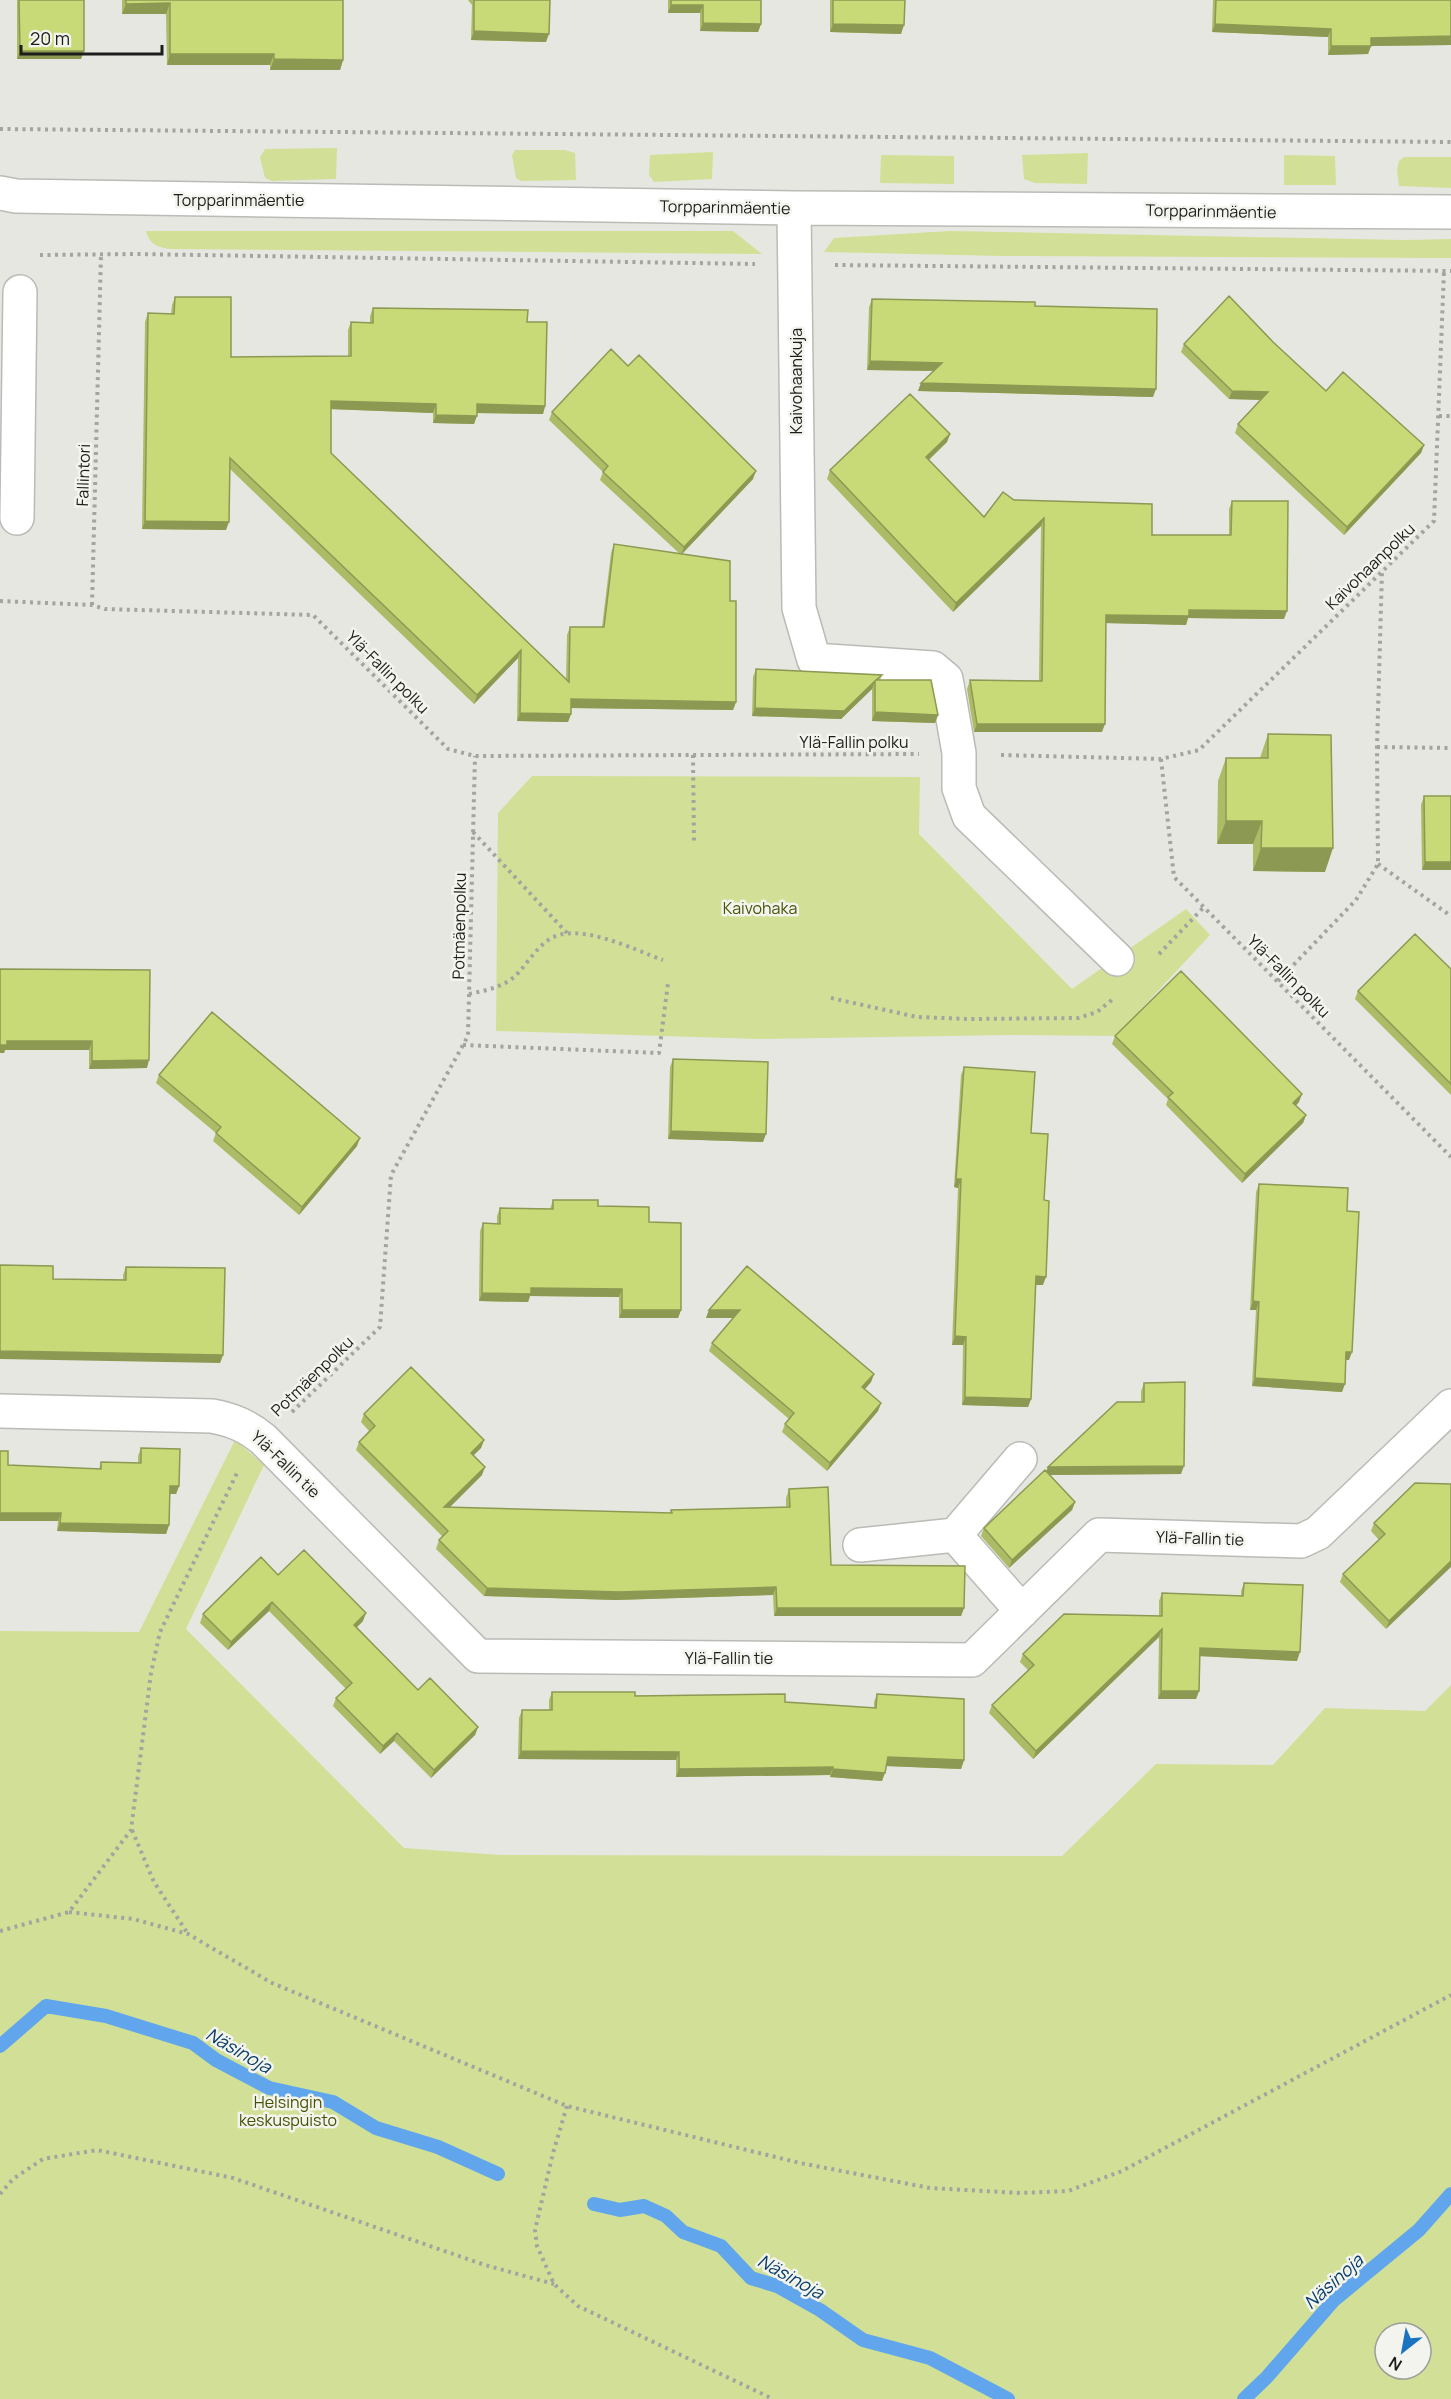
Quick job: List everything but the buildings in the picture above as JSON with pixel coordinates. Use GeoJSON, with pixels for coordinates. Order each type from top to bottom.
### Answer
{"type":"FeatureCollection","features":[{"type":"Feature","properties":{"kind":"street","name":"Torpparinmäentie"},"geometry":{"type":"LineString","coordinates":[[0,193],[16,196],[134,199],[795,208],[1451,212]]}},
{"type":"Feature","properties":{"kind":"street","name":"Kaivohaankuja"},"geometry":{"type":"LineString","coordinates":[[795,208],[799,608],[814,660],[933,668],[946,679],[959,753]]}},
{"type":"Feature","properties":{"kind":"street"},"geometry":{"type":"LineString","coordinates":[[17,518],[9,386],[20,292]]}},
{"type":"Feature","properties":{"kind":"street"},"geometry":{"type":"LineString","coordinates":[[959,753],[959,788],[969,816],[1117,959]]}},
{"type":"Feature","properties":{"kind":"street","name":"Ylä-Fallin tie"},"geometry":{"type":"LineString","coordinates":[[0,1411],[212,1416],[233,1420],[247,1427],[263,1439],[478,1656],[972,1660],[1099,1535],[1301,1541],[1318,1533],[1451,1406]]}},
{"type":"Feature","properties":{"kind":"street"},"geometry":{"type":"LineString","coordinates":[[861,1545],[955,1535],[1020,1459]]}},
{"type":"Feature","properties":{"kind":"street"},"geometry":{"type":"LineString","coordinates":[[955,1535],[1022,1611]]}},
{"type":"Feature","properties":{"kind":"path"},"geometry":{"type":"LineString","coordinates":[[0,129],[1451,142]]}},
{"type":"Feature","properties":{"kind":"path","name":"Fallintori"},"geometry":{"type":"LineString","coordinates":[[92,605],[101,254]]}},
{"type":"Feature","properties":{"kind":"path"},"geometry":{"type":"LineString","coordinates":[[34,255],[1451,271]]}},
{"type":"Feature","properties":{"kind":"path","name":"Kaivohaanpolku"},"geometry":{"type":"LineString","coordinates":[[1161,759],[1198,750],[1434,521],[1444,271]]}},
{"type":"Feature","properties":{"kind":"path"},"geometry":{"type":"LineString","coordinates":[[1439,416],[1451,416]]}},
{"type":"Feature","properties":{"kind":"path"},"geometry":{"type":"LineString","coordinates":[[1277,981],[1356,900],[1378,864],[1377,747],[1382,570]]}},
{"type":"Feature","properties":{"kind":"path"},"geometry":{"type":"LineString","coordinates":[[0,601],[92,605]]}},
{"type":"Feature","properties":{"kind":"path","name":"Ylä-Fallin polku"},"geometry":{"type":"LineString","coordinates":[[92,605],[105,609],[313,615],[448,748],[475,756],[959,753],[1161,759],[1174,877],[1451,1157]]}},
{"type":"Feature","properties":{"kind":"path"},"geometry":{"type":"LineString","coordinates":[[1377,747],[1451,748]]}},
{"type":"Feature","properties":{"kind":"path"},"geometry":{"type":"LineString","coordinates":[[693,755],[694,845]]}},
{"type":"Feature","properties":{"kind":"path","name":"Potmäenpolku"},"geometry":{"type":"LineString","coordinates":[[69,1912],[131,1830],[151,1673],[160,1632],[242,1462],[380,1326],[391,1175],[468,1036],[475,756]]}},
{"type":"Feature","properties":{"kind":"path"},"geometry":{"type":"LineString","coordinates":[[473,832],[567,933]]}},
{"type":"Feature","properties":{"kind":"path"},"geometry":{"type":"LineString","coordinates":[[1378,864],[1451,916]]}},
{"type":"Feature","properties":{"kind":"path"},"geometry":{"type":"LineString","coordinates":[[1152,961],[1204,907]]}},
{"type":"Feature","properties":{"kind":"path"},"geometry":{"type":"LineString","coordinates":[[469,994],[501,986],[517,975],[548,940],[567,933],[598,936],[663,960]]}},
{"type":"Feature","properties":{"kind":"path"},"geometry":{"type":"LineString","coordinates":[[463,1045],[659,1053],[668,983]]}},
{"type":"Feature","properties":{"kind":"path"},"geometry":{"type":"LineString","coordinates":[[831,998],[917,1017],[969,1019],[1078,1018],[1097,1012],[1116,996]]}},
{"type":"Feature","properties":{"kind":"path"},"geometry":{"type":"LineString","coordinates":[[131,1830],[154,1882],[188,1934]]}},
{"type":"Feature","properties":{"kind":"path"},"geometry":{"type":"LineString","coordinates":[[0,1931],[69,1912],[133,1919],[188,1934],[272,1983],[567,2106],[800,2163],[930,2187],[1020,2193],[1068,2191],[1122,2171],[1451,1995]]}},
{"type":"Feature","properties":{"kind":"path"},"geometry":{"type":"LineString","coordinates":[[567,2106],[553,2153],[535,2230],[537,2246],[554,2284],[578,2306],[773,2399]]}},
{"type":"Feature","properties":{"kind":"path"},"geometry":{"type":"LineString","coordinates":[[0,2194],[13,2179],[43,2159],[97,2150],[232,2178],[485,2265],[554,2284]]}},
{"type":"Feature","properties":{"kind":"green space"},"geometry":{"type":"Polygon","coordinates":[[[337,148],[336,179],[272,181],[265,178],[260,157],[265,149],[337,148]]]}},
{"type":"Feature","properties":{"kind":"green space"},"geometry":{"type":"Polygon","coordinates":[[[515,150],[565,150],[575,153],[576,180],[521,181],[516,178],[512,155],[515,150]]]}},
{"type":"Feature","properties":{"kind":"green space"},"geometry":{"type":"Polygon","coordinates":[[[713,152],[712,179],[654,182],[649,175],[650,155],[713,152]]]}},
{"type":"Feature","properties":{"kind":"green space"},"geometry":{"type":"Polygon","coordinates":[[[1088,153],[1087,184],[1035,183],[1024,179],[1022,155],[1088,153]]]}},
{"type":"Feature","properties":{"kind":"green space"},"geometry":{"type":"Polygon","coordinates":[[[881,155],[954,156],[954,184],[880,183],[881,155]]]}},
{"type":"Feature","properties":{"kind":"green space"},"geometry":{"type":"Polygon","coordinates":[[[1284,155],[1335,156],[1336,185],[1284,185],[1284,155]]]}},
{"type":"Feature","properties":{"kind":"green space"},"geometry":{"type":"Polygon","coordinates":[[[1404,157],[1451,157],[1451,188],[1399,186],[1397,170],[1399,161],[1404,157]]]}},
{"type":"Feature","properties":{"kind":"green space"},"geometry":{"type":"Polygon","coordinates":[[[146,231],[733,231],[762,254],[171,249],[155,244],[149,239],[146,231]]]}},
{"type":"Feature","properties":{"kind":"green space"},"geometry":{"type":"Polygon","coordinates":[[[950,231],[1451,239],[1451,258],[1002,256],[824,252],[834,238],[950,231]]]}},
{"type":"Feature","properties":{"kind":"green space","name":"Kaivohaka"},"geometry":{"type":"Polygon","coordinates":[[[532,776],[920,777],[919,834],[1072,989],[1186,909],[1210,935],[1116,1036],[1008,1035],[759,1039],[496,1031],[498,813],[532,776]]]}},
{"type":"Feature","properties":{"kind":"green space","name":"Helsingin keskuspuisto"},"geometry":{"type":"Polygon","coordinates":[[[235,1440],[264,1465],[186,1629],[404,1848],[500,1855],[1062,1856],[1156,1764],[1273,1765],[1325,1708],[1425,1711],[1451,1685],[1451,2399],[0,2399],[0,1631],[139,1632],[235,1440]]]}},
{"type":"Feature","properties":{"kind":"waterway","name":"Näsinoja"},"geometry":{"type":"LineString","coordinates":[[0,2046],[46,2006],[106,2016],[193,2043],[216,2060],[269,2088],[333,2102],[376,2128],[438,2147],[498,2174]]}},
{"type":"Feature","properties":{"kind":"waterway","name":"Näsinoja"},"geometry":{"type":"LineString","coordinates":[[1244,2399],[1267,2377],[1334,2300],[1419,2230],[1451,2194]]}},
{"type":"Feature","properties":{"kind":"waterway","name":"Näsinoja"},"geometry":{"type":"LineString","coordinates":[[594,2204],[620,2210],[644,2206],[666,2216],[683,2232],[721,2246],[751,2278],[777,2286],[820,2310],[863,2340],[930,2358],[1008,2399]]}}]}
